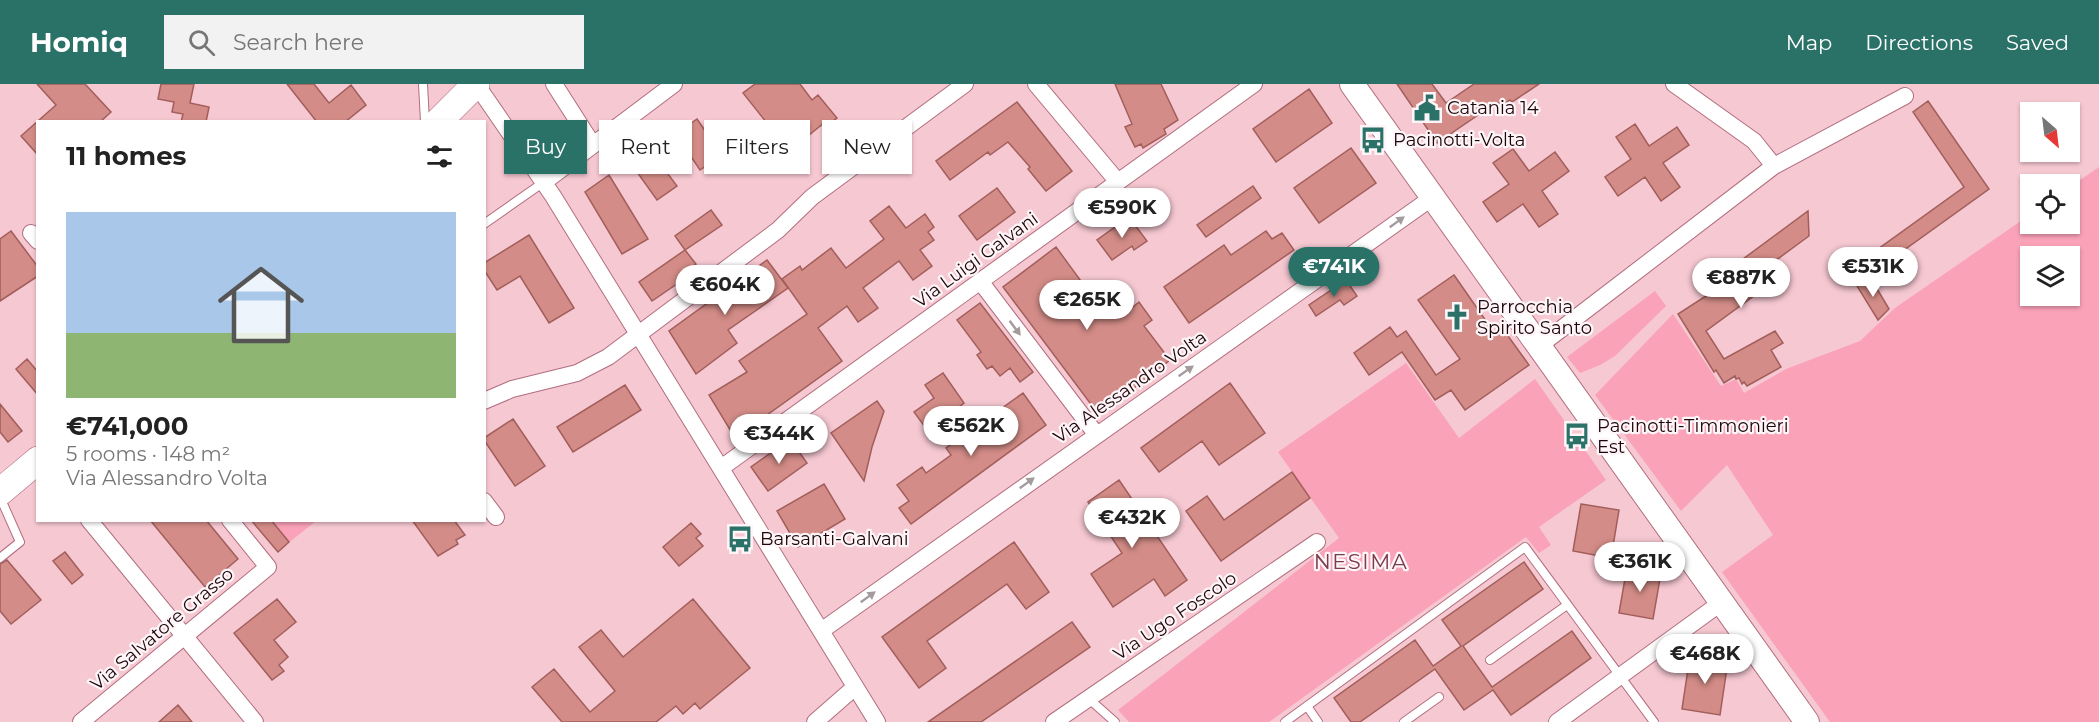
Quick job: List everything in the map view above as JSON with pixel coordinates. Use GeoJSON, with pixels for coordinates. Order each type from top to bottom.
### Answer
{"type":"FeatureCollection","features":[{"type":"Feature","properties":{"kind":"main road"},"geometry":{"type":"LineString","coordinates":[[440,120],[476,84]]}},
{"type":"Feature","properties":{"kind":"main road"},"geometry":{"type":"LineString","coordinates":[[1352,84],[1808,722]]}},
{"type":"Feature","properties":{"kind":"main road"},"geometry":{"type":"LineString","coordinates":[[0,492],[36,462]]}},
{"type":"Feature","properties":{"kind":"street"},"geometry":{"type":"LineString","coordinates":[[476,84],[548,189],[878,722]]}},
{"type":"Feature","properties":{"kind":"street"},"geometry":{"type":"LineString","coordinates":[[554,84],[593,146]]}},
{"type":"Feature","properties":{"kind":"street"},"geometry":{"type":"LineString","coordinates":[[548,189],[593,146],[674,84]]}},
{"type":"Feature","properties":{"kind":"street"},"geometry":{"type":"LineString","coordinates":[[486,400],[512,389],[577,373],[608,357],[778,230],[812,197],[965,84]]}},
{"type":"Feature","properties":{"kind":"street"},"geometry":{"type":"LineString","coordinates":[[1036,84],[1118,182]]}},
{"type":"Feature","properties":{"kind":"street","name":"Via Luigi Galvani"},"geometry":{"type":"LineString","coordinates":[[721,468],[1254,84]]}},
{"type":"Feature","properties":{"kind":"street"},"geometry":{"type":"LineString","coordinates":[[1674,84],[1754,141],[1774,166]]}},
{"type":"Feature","properties":{"kind":"street"},"geometry":{"type":"LineString","coordinates":[[1539,346],[1774,166],[1905,96]]}},
{"type":"Feature","properties":{"kind":"street","name":"Via Alessandro Volta"},"geometry":{"type":"LineString","coordinates":[[821,631],[1433,197]]}},
{"type":"Feature","properties":{"kind":"street"},"geometry":{"type":"LineString","coordinates":[[980,281],[1096,434]]}},
{"type":"Feature","properties":{"kind":"street"},"geometry":{"type":"LineString","coordinates":[[486,504],[496,517]]}},
{"type":"Feature","properties":{"kind":"street"},"geometry":{"type":"LineString","coordinates":[[90,522],[255,722]]}},
{"type":"Feature","properties":{"kind":"street","name":"Via Salvatore Grasso"},"geometry":{"type":"LineString","coordinates":[[81,722],[268,567],[232,522]]}},
{"type":"Feature","properties":{"kind":"street","name":"Via Ugo Foscolo"},"geometry":{"type":"LineString","coordinates":[[1054,722],[1317,542]]}},
{"type":"Feature","properties":{"kind":"street"},"geometry":{"type":"LineString","coordinates":[[1557,722],[1722,602]]}},
{"type":"Feature","properties":{"kind":"street"},"geometry":{"type":"LineString","coordinates":[[815,722],[855,687]]}},
{"type":"Feature","properties":{"kind":"lane"},"geometry":{"type":"LineString","coordinates":[[423,84],[425,120]]}},
{"type":"Feature","properties":{"kind":"lane"},"geometry":{"type":"LineString","coordinates":[[486,223],[548,189]]}},
{"type":"Feature","properties":{"kind":"lane"},"geometry":{"type":"LineString","coordinates":[[0,497],[20,542],[0,558]]}},
{"type":"Feature","properties":{"kind":"lane"},"geometry":{"type":"LineString","coordinates":[[1285,722],[1525,547],[1654,722]]}},
{"type":"Feature","properties":{"kind":"lane"},"geometry":{"type":"LineString","coordinates":[[1490,660],[1567,605]]}},
{"type":"Feature","properties":{"kind":"lane"},"geometry":{"type":"LineString","coordinates":[[1404,722],[1439,697]]}},
{"type":"Feature","properties":{"kind":"lane"},"geometry":{"type":"LineString","coordinates":[[1089,698],[1115,722]]}},
{"type":"Feature","properties":{"kind":"lane"},"geometry":{"type":"LineString","coordinates":[[1307,706],[1318,722]]}},
{"type":"Feature","properties":{"kind":"shaded area"},"geometry":{"type":"Polygon","coordinates":[[[2099,167],[2099,722],[1830,722],[1722,572],[1773,535],[1727,465],[1681,511],[1595,395],[1673,314],[1721,386],[1736,379],[1744,393],[1786,369],[1860,341],[1895,308],[2020,222],[2020,234],[2080,234],[2080,180],[2099,167]]]}},
{"type":"Feature","properties":{"kind":"shaded area"},"geometry":{"type":"Polygon","coordinates":[[[1655,291],[1666,306],[1615,356],[1580,373],[1567,357],[1655,291]]]}},
{"type":"Feature","properties":{"kind":"shaded area"},"geometry":{"type":"Polygon","coordinates":[[[1406,363],[1459,438],[1535,379],[1606,480],[1539,527],[1551,545],[1539,553],[1526,537],[1269,722],[1129,722],[1118,710],[1339,538],[1278,452],[1406,363]]]}},
{"type":"Feature","properties":{"kind":"shaded area"},"geometry":{"type":"Polygon","coordinates":[[[252,522],[315,522],[277,552],[252,522]]]}},
{"type":"Feature","properties":{"kind":"building"},"geometry":{"type":"Polygon","coordinates":[[[37,84],[85,84],[111,112],[102,120],[39,120],[56,105],[37,84]]]}},
{"type":"Feature","properties":{"kind":"building"},"geometry":{"type":"Polygon","coordinates":[[[161,84],[194,84],[190,103],[209,107],[206,120],[182,120],[183,114],[172,112],[174,102],[158,99],[161,84]]]}},
{"type":"Feature","properties":{"kind":"building"},"geometry":{"type":"Polygon","coordinates":[[[287,84],[314,84],[329,103],[351,85],[366,105],[347,120],[315,120],[287,84]]]}},
{"type":"Feature","properties":{"kind":"building"},"geometry":{"type":"Polygon","coordinates":[[[755,84],[800,84],[812,100],[818,95],[837,118],[822,120],[822,125],[810,134],[810,120],[764,120],[743,93],[755,84]]]}},
{"type":"Feature","properties":{"kind":"building"},"geometry":{"type":"Polygon","coordinates":[[[1115,84],[1161,84],[1178,120],[1164,129],[1166,134],[1143,148],[1141,144],[1135,147],[1125,127],[1132,124],[1115,84]]]}},
{"type":"Feature","properties":{"kind":"building"},"geometry":{"type":"Polygon","coordinates":[[[1397,84],[1432,84],[1446,103],[1474,84],[1539,84],[1512,102],[1510,100],[1503,105],[1501,102],[1493,105],[1437,143],[1397,84]]]}},
{"type":"Feature","properties":{"kind":"building"},"geometry":{"type":"Polygon","coordinates":[[[1309,89],[1332,123],[1276,162],[1253,129],[1309,89]]]}},
{"type":"Feature","properties":{"kind":"building"},"geometry":{"type":"Polygon","coordinates":[[[1928,101],[1989,189],[1861,281],[1853,267],[1964,187],[1913,112],[1928,101]]]}},
{"type":"Feature","properties":{"kind":"building"},"geometry":{"type":"Polygon","coordinates":[[[1017,102],[1072,171],[1046,191],[1028,169],[1030,167],[1008,142],[990,155],[988,152],[950,180],[936,161],[1017,102]]]}},
{"type":"Feature","properties":{"kind":"building"},"geometry":{"type":"Polygon","coordinates":[[[697,119],[704,129],[704,167],[700,170],[692,158],[692,123],[697,119]]]}},
{"type":"Feature","properties":{"kind":"building"},"geometry":{"type":"Polygon","coordinates":[[[36,123],[36,153],[21,136],[36,123]]]}},
{"type":"Feature","properties":{"kind":"building"},"geometry":{"type":"Polygon","coordinates":[[[1635,124],[1649,146],[1677,127],[1689,145],[1663,163],[1680,187],[1661,201],[1645,177],[1618,196],[1605,177],[1631,159],[1616,137],[1635,124]]]}},
{"type":"Feature","properties":{"kind":"building"},"geometry":{"type":"Polygon","coordinates":[[[1351,148],[1376,183],[1319,223],[1294,188],[1351,148]]]}},
{"type":"Feature","properties":{"kind":"building"},"geometry":{"type":"Polygon","coordinates":[[[1513,149],[1529,171],[1555,152],[1569,171],[1542,191],[1558,214],[1539,227],[1523,204],[1497,222],[1483,202],[1509,184],[1493,163],[1513,149]]]}},
{"type":"Feature","properties":{"kind":"building"},"geometry":{"type":"Polygon","coordinates":[[[638,174],[668,174],[677,186],[657,200],[638,174]]]}},
{"type":"Feature","properties":{"kind":"building"},"geometry":{"type":"Polygon","coordinates":[[[609,175],[648,239],[622,254],[585,192],[609,175]]]}},
{"type":"Feature","properties":{"kind":"building"},"geometry":{"type":"Polygon","coordinates":[[[1253,186],[1261,198],[1206,237],[1197,225],[1253,186]]]}},
{"type":"Feature","properties":{"kind":"building"},"geometry":{"type":"Polygon","coordinates":[[[997,188],[1015,212],[977,240],[959,216],[997,188]]]}},
{"type":"Feature","properties":{"kind":"building"},"geometry":{"type":"Polygon","coordinates":[[[889,206],[906,228],[925,214],[934,227],[928,232],[934,240],[920,250],[932,266],[913,280],[899,261],[863,288],[878,308],[858,322],[847,306],[818,328],[842,361],[735,438],[709,395],[747,372],[739,361],[807,314],[782,279],[800,266],[802,270],[831,248],[846,268],[884,239],[870,221],[889,206]]]}},
{"type":"Feature","properties":{"kind":"building"},"geometry":{"type":"Polygon","coordinates":[[[711,210],[722,225],[685,250],[675,236],[711,210]]]}},
{"type":"Feature","properties":{"kind":"building"},"geometry":{"type":"Polygon","coordinates":[[[1808,211],[1809,236],[1749,280],[1759,292],[1706,331],[1724,359],[1775,331],[1783,343],[1771,350],[1781,367],[1747,386],[1735,376],[1724,383],[1716,370],[1714,372],[1678,314],[1706,296],[1701,290],[1808,211]]]}},
{"type":"Feature","properties":{"kind":"building"},"geometry":{"type":"Polygon","coordinates":[[[1129,217],[1147,241],[1134,250],[1132,246],[1112,260],[1097,240],[1129,217]]]}},
{"type":"Feature","properties":{"kind":"building"},"geometry":{"type":"Polygon","coordinates":[[[11,231],[36,264],[36,277],[0,301],[0,239],[11,231]]]}},
{"type":"Feature","properties":{"kind":"building"},"geometry":{"type":"Polygon","coordinates":[[[1266,231],[1272,239],[1282,233],[1294,250],[1189,323],[1164,287],[1224,245],[1231,255],[1266,231]]]}},
{"type":"Feature","properties":{"kind":"building"},"geometry":{"type":"Polygon","coordinates":[[[529,235],[574,308],[549,323],[520,276],[497,290],[486,273],[486,262],[529,235]]]}},
{"type":"Feature","properties":{"kind":"building"},"geometry":{"type":"Polygon","coordinates":[[[1056,247],[1105,314],[1126,298],[1133,307],[1139,302],[1152,320],[1144,326],[1170,360],[1099,415],[1003,287],[1056,247]]]}},
{"type":"Feature","properties":{"kind":"building"},"geometry":{"type":"Polygon","coordinates":[[[685,250],[696,264],[684,272],[687,277],[652,301],[639,282],[685,250]]]}},
{"type":"Feature","properties":{"kind":"building"},"geometry":{"type":"Polygon","coordinates":[[[767,260],[788,288],[728,330],[737,343],[696,374],[669,331],[767,260]]]}},
{"type":"Feature","properties":{"kind":"building"},"geometry":{"type":"Polygon","coordinates":[[[1454,275],[1495,334],[1503,329],[1529,365],[1465,410],[1451,390],[1435,400],[1402,352],[1369,375],[1354,353],[1390,327],[1397,337],[1406,331],[1436,375],[1460,359],[1418,300],[1454,275]]]}},
{"type":"Feature","properties":{"kind":"building"},"geometry":{"type":"Polygon","coordinates":[[[1870,277],[1889,309],[1878,320],[1857,286],[1870,277]]]}},
{"type":"Feature","properties":{"kind":"building"},"geometry":{"type":"Polygon","coordinates":[[[1346,280],[1357,296],[1344,305],[1340,300],[1316,316],[1309,305],[1346,280]]]}},
{"type":"Feature","properties":{"kind":"building"},"geometry":{"type":"Polygon","coordinates":[[[980,303],[1033,372],[1020,382],[1010,368],[1000,376],[992,366],[987,369],[977,355],[981,352],[957,320],[980,303]]]}},
{"type":"Feature","properties":{"kind":"building"},"geometry":{"type":"Polygon","coordinates":[[[27,359],[36,370],[36,393],[16,369],[27,359]]]}},
{"type":"Feature","properties":{"kind":"building"},"geometry":{"type":"Polygon","coordinates":[[[943,373],[964,403],[932,428],[929,424],[925,427],[914,412],[934,398],[925,385],[943,373]]]}},
{"type":"Feature","properties":{"kind":"building"},"geometry":{"type":"Polygon","coordinates":[[[1230,383],[1265,433],[1219,465],[1202,441],[1159,472],[1141,448],[1230,383]]]}},
{"type":"Feature","properties":{"kind":"building"},"geometry":{"type":"Polygon","coordinates":[[[625,385],[641,410],[573,452],[557,427],[625,385]]]}},
{"type":"Feature","properties":{"kind":"building"},"geometry":{"type":"Polygon","coordinates":[[[1023,393],[1046,425],[911,524],[899,508],[909,501],[897,485],[922,467],[926,473],[951,455],[946,448],[1023,393]]]}},
{"type":"Feature","properties":{"kind":"building"},"geometry":{"type":"Polygon","coordinates":[[[877,401],[884,411],[864,481],[831,433],[877,401]]]}},
{"type":"Feature","properties":{"kind":"building"},"geometry":{"type":"Polygon","coordinates":[[[0,404],[22,431],[8,442],[0,432],[0,404]]]}},
{"type":"Feature","properties":{"kind":"building"},"geometry":{"type":"Polygon","coordinates":[[[513,419],[545,466],[515,486],[486,443],[486,437],[513,419]]]}},
{"type":"Feature","properties":{"kind":"building"},"geometry":{"type":"Polygon","coordinates":[[[787,441],[792,448],[795,446],[807,463],[768,491],[751,467],[787,441]]]}},
{"type":"Feature","properties":{"kind":"building"},"geometry":{"type":"Polygon","coordinates":[[[1292,472],[1310,498],[1221,561],[1186,511],[1207,496],[1224,520],[1292,472]]]}},
{"type":"Feature","properties":{"kind":"building"},"geometry":{"type":"Polygon","coordinates":[[[1119,480],[1187,580],[1165,596],[1154,579],[1113,607],[1091,574],[1122,553],[1088,502],[1119,480]]]}},
{"type":"Feature","properties":{"kind":"building"},"geometry":{"type":"Polygon","coordinates":[[[824,484],[845,519],[798,547],[777,511],[824,484]]]}},
{"type":"Feature","properties":{"kind":"building"},"geometry":{"type":"Polygon","coordinates":[[[1581,504],[1619,510],[1611,558],[1573,551],[1581,504]]]}},
{"type":"Feature","properties":{"kind":"building"},"geometry":{"type":"Polygon","coordinates":[[[152,522],[208,522],[238,559],[205,587],[152,522]]]}},
{"type":"Feature","properties":{"kind":"building"},"geometry":{"type":"Polygon","coordinates":[[[253,522],[273,522],[289,542],[278,552],[253,522]]]}},
{"type":"Feature","properties":{"kind":"building"},"geometry":{"type":"Polygon","coordinates":[[[413,522],[455,522],[465,535],[456,540],[458,544],[438,556],[413,522]]]}},
{"type":"Feature","properties":{"kind":"building"},"geometry":{"type":"Polygon","coordinates":[[[691,523],[701,534],[696,538],[703,546],[679,566],[663,547],[691,523]]]}},
{"type":"Feature","properties":{"kind":"building"},"geometry":{"type":"Polygon","coordinates":[[[1014,542],[1049,592],[1026,609],[1007,584],[927,641],[946,668],[919,688],[882,637],[1014,542]]]}},
{"type":"Feature","properties":{"kind":"building"},"geometry":{"type":"Polygon","coordinates":[[[65,552],[83,575],[72,584],[53,561],[65,552]]]}},
{"type":"Feature","properties":{"kind":"building"},"geometry":{"type":"Polygon","coordinates":[[[7,560],[41,600],[11,624],[0,611],[0,564],[7,560]]]}},
{"type":"Feature","properties":{"kind":"building"},"geometry":{"type":"Polygon","coordinates":[[[1524,562],[1543,589],[1463,646],[1492,687],[1572,631],[1591,658],[1511,715],[1493,690],[1464,710],[1435,669],[1360,722],[1351,722],[1334,698],[1415,640],[1433,666],[1461,646],[1442,620],[1524,562]]]}},
{"type":"Feature","properties":{"kind":"building"},"geometry":{"type":"Polygon","coordinates":[[[1627,567],[1661,573],[1653,619],[1619,613],[1627,567]]]}},
{"type":"Feature","properties":{"kind":"building"},"geometry":{"type":"Polygon","coordinates":[[[277,599],[296,622],[274,640],[288,657],[279,665],[284,671],[272,680],[234,633],[277,599]]]}},
{"type":"Feature","properties":{"kind":"building"},"geometry":{"type":"Polygon","coordinates":[[[693,599],[750,668],[700,709],[695,703],[683,714],[676,706],[656,722],[562,722],[532,687],[554,669],[590,712],[615,691],[579,647],[601,630],[623,657],[693,599]]]}},
{"type":"Feature","properties":{"kind":"building"},"geometry":{"type":"Polygon","coordinates":[[[1072,622],[1090,647],[981,722],[928,722],[1072,622]]]}},
{"type":"Feature","properties":{"kind":"building"},"geometry":{"type":"Polygon","coordinates":[[[1690,656],[1728,661],[1720,715],[1682,709],[1690,656]]]}},
{"type":"Feature","properties":{"kind":"building"},"geometry":{"type":"Polygon","coordinates":[[[178,705],[192,722],[159,722],[178,705]]]}},
{"type":"Feature","properties":{"kind":"place","name":"Catania 14"},"geometry":{"type":"Point","coordinates":[1427,108]}},
{"type":"Feature","properties":{"kind":"place","name":"Pacinotti-Volta"},"geometry":{"type":"Point","coordinates":[1373,140]}},
{"type":"Feature","properties":{"kind":"place","name":"Parrocchia Spirito Santo"},"geometry":{"type":"Point","coordinates":[1457,317]}},
{"type":"Feature","properties":{"kind":"place","name":"Pacinotti-Timmonieri Est"},"geometry":{"type":"Point","coordinates":[1577,436]}},
{"type":"Feature","properties":{"kind":"place","name":"Barsanti-Galvani"},"geometry":{"type":"Point","coordinates":[740,539]}},
{"type":"Feature","properties":{"kind":"district","name":"NESIMA"},"geometry":{"type":"Point","coordinates":[1361,562]}}]}
